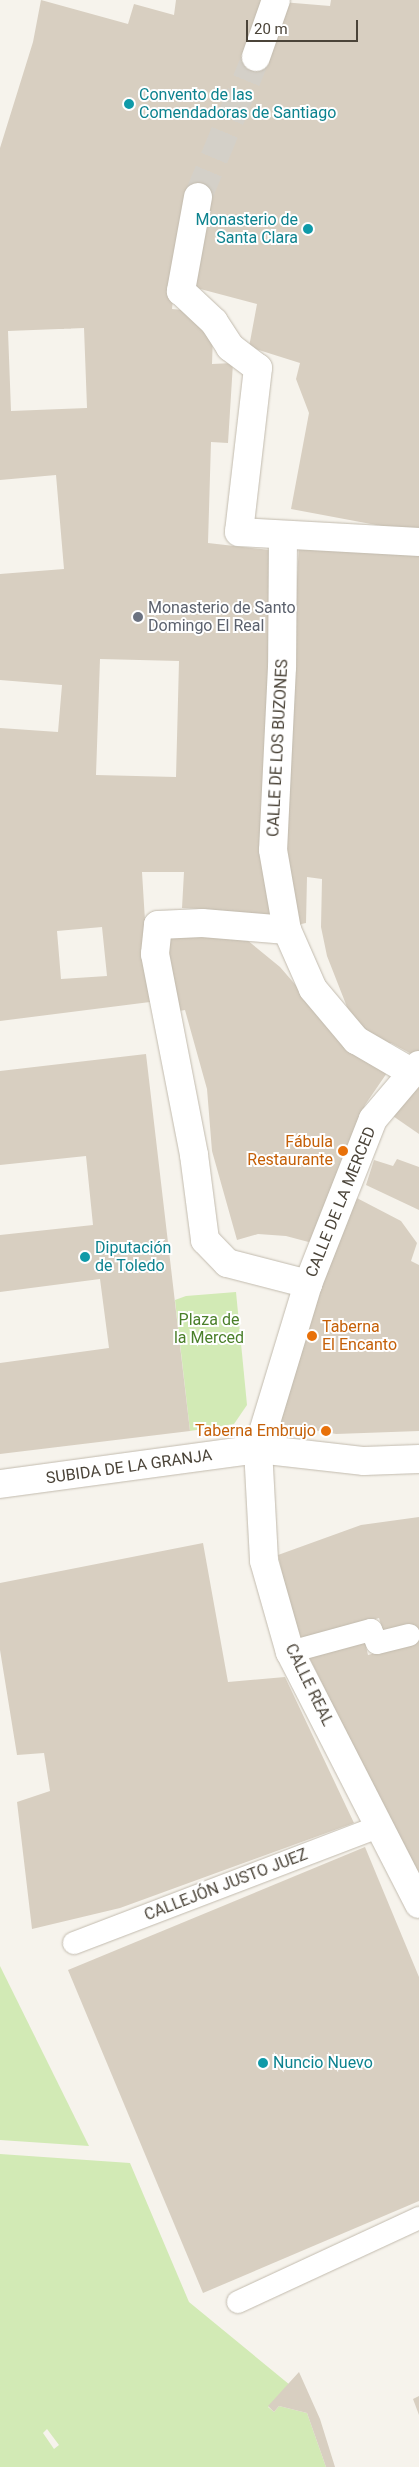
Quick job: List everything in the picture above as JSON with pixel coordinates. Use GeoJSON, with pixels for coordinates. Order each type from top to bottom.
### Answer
{"type":"FeatureCollection","features":[{"type":"Feature","properties":{"kind":"street"},"geometry":{"type":"LineString","coordinates":[[256,57],[276,0]]}},
{"type":"Feature","properties":{"kind":"street"},"geometry":{"type":"LineString","coordinates":[[198,198],[181,291],[214,322],[230,346],[258,368],[239,532],[419,542]]}},
{"type":"Feature","properties":{"kind":"street","name":"CALLE DE LOS BUZONES"},"geometry":{"type":"LineString","coordinates":[[283,535],[282,667],[273,850],[287,930],[313,989],[356,1040],[415,1068]]}},
{"type":"Feature","properties":{"kind":"street"},"geometry":{"type":"LineString","coordinates":[[258,1449],[308,1284],[227,1263],[205,1240],[194,1155],[155,954],[158,924],[202,923],[287,930]]}},
{"type":"Feature","properties":{"kind":"street","name":"CALLE DE LA MERCED"},"geometry":{"type":"LineString","coordinates":[[308,1284],[373,1120],[415,1068]]}},
{"type":"Feature","properties":{"kind":"street","name":"SUBIDA DE LA GRANJA"},"geometry":{"type":"LineString","coordinates":[[0,1484],[258,1449],[364,1461],[419,1459]]}},
{"type":"Feature","properties":{"kind":"street","name":"CALLE REAL"},"geometry":{"type":"LineString","coordinates":[[258,1449],[264,1561],[290,1652],[419,1904]]}},
{"type":"Feature","properties":{"kind":"lane"},"geometry":{"type":"LineString","coordinates":[[290,1652],[371,1630],[376,1643],[409,1635]]}},
{"type":"Feature","properties":{"kind":"lane","name":"CALLEJÓN JUSTO JUEZ"},"geometry":{"type":"LineString","coordinates":[[74,1944],[378,1827]]}},
{"type":"Feature","properties":{"kind":"lane"},"geometry":{"type":"LineString","coordinates":[[238,2302],[419,2218]]}},
{"type":"Feature","properties":{"kind":"green space","name":"Plaza de la Merced"},"geometry":{"type":"Polygon","coordinates":[[[236,1292],[247,1405],[234,1424],[190,1431],[175,1300],[186,1296],[236,1292]]]}},
{"type":"Feature","properties":{"kind":"green space"},"geometry":{"type":"Polygon","coordinates":[[[0,1966],[89,2146],[0,2140],[0,1966]]]}},
{"type":"Feature","properties":{"kind":"green space"},"geometry":{"type":"Polygon","coordinates":[[[0,2154],[130,2163],[189,2302],[290,2385],[268,2407],[274,2412],[279,2406],[307,2413],[326,2467],[0,2467],[0,2154]],[[47,2429],[43,2433],[54,2449],[59,2445],[47,2429]]]}},
{"type":"Feature","properties":{"kind":"building"},"geometry":{"type":"Polygon","coordinates":[[[41,0],[128,24],[134,4],[174,15],[176,0],[266,0],[242,54],[256,57],[282,2],[330,6],[331,0],[419,0],[419,533],[291,509],[309,413],[296,379],[300,363],[249,347],[257,304],[189,286],[176,270],[172,309],[194,311],[213,335],[212,364],[233,363],[228,443],[211,442],[208,543],[279,551],[279,927],[202,909],[182,908],[184,872],[142,872],[150,1002],[0,1021],[0,728],[58,732],[62,685],[0,680],[0,574],[64,569],[56,475],[0,480],[0,148],[33,42],[41,0]],[[84,328],[8,331],[11,411],[87,408],[84,328]],[[100,659],[96,775],[176,777],[179,661],[100,659]],[[102,927],[57,931],[61,979],[107,976],[102,927]]]}},
{"type":"Feature","properties":{"kind":"building"},"geometry":{"type":"Polygon","coordinates":[[[299,543],[419,554],[419,1058],[391,1043],[383,1046],[358,1035],[327,956],[321,927],[322,879],[307,877],[306,923],[292,926],[283,847],[299,543]]]}},
{"type":"Feature","properties":{"kind":"building"},"geometry":{"type":"Polygon","coordinates":[[[236,931],[280,967],[345,1042],[391,1067],[365,1105],[316,1244],[286,1236],[258,1234],[237,1240],[212,1151],[207,1089],[185,1010],[179,1011],[164,952],[168,932],[236,931]]]}},
{"type":"Feature","properties":{"kind":"building","name":"Diputación de Toledo"},"geometry":{"type":"Polygon","coordinates":[[[146,1054],[190,1431],[0,1454],[0,1363],[109,1348],[100,1279],[0,1292],[0,1235],[93,1225],[86,1156],[0,1165],[0,1071],[146,1054]]]}},
{"type":"Feature","properties":{"kind":"building"},"geometry":{"type":"Polygon","coordinates":[[[419,1077],[419,1134],[390,1114],[419,1077]]]}},
{"type":"Feature","properties":{"kind":"building"},"geometry":{"type":"Polygon","coordinates":[[[397,1159],[419,1167],[419,1210],[366,1185],[374,1160],[393,1166],[397,1159]]]}},
{"type":"Feature","properties":{"kind":"building"},"geometry":{"type":"Polygon","coordinates":[[[353,1196],[401,1221],[417,1243],[411,1261],[419,1265],[419,1431],[336,1434],[279,1424],[322,1284],[353,1196]]]}},
{"type":"Feature","properties":{"kind":"building"},"geometry":{"type":"Polygon","coordinates":[[[419,1517],[419,1880],[308,1655],[364,1638],[368,1655],[417,1642],[415,1625],[383,1631],[379,1618],[298,1643],[278,1555],[361,1525],[419,1517]]]}},
{"type":"Feature","properties":{"kind":"building"},"geometry":{"type":"Polygon","coordinates":[[[203,1543],[228,1682],[285,1677],[354,1823],[120,1908],[32,1929],[17,1802],[50,1791],[44,1753],[17,1755],[0,1650],[0,1583],[203,1543]]]}},
{"type":"Feature","properties":{"kind":"building","name":"Nuncio Nuevo"},"geometry":{"type":"Polygon","coordinates":[[[365,1847],[419,1977],[419,2201],[203,2293],[68,1970],[365,1847]]]}},
{"type":"Feature","properties":{"kind":"building"},"geometry":{"type":"Polygon","coordinates":[[[299,2372],[320,2419],[335,2467],[326,2467],[307,2413],[279,2406],[274,2412],[268,2406],[299,2372]]]}},
{"type":"Feature","properties":{"kind":"building"},"geometry":{"type":"Polygon","coordinates":[[[419,2396],[419,2415],[413,2399],[419,2396]]]}},
{"type":"Feature","properties":{"kind":"tunnel"},"geometry":{"type":"LineString","coordinates":[[198,197],[256,57]]}},
{"type":"Feature","properties":{"kind":"place","name":"Convento de las Comendadoras de Santiago"},"geometry":{"type":"Point","coordinates":[129,104]}},
{"type":"Feature","properties":{"kind":"place","name":"Monasterio de Santa Clara"},"geometry":{"type":"Point","coordinates":[308,229]}},
{"type":"Feature","properties":{"kind":"place","name":"Monasterio de Santo Domingo El Real"},"geometry":{"type":"Point","coordinates":[138,617]}},
{"type":"Feature","properties":{"kind":"place","name":"Fábula Restaurante"},"geometry":{"type":"Point","coordinates":[343,1151]}},
{"type":"Feature","properties":{"kind":"place","name":"Diputación de Toledo"},"geometry":{"type":"Point","coordinates":[85,1257]}},
{"type":"Feature","properties":{"kind":"place","name":"Taberna El Encanto"},"geometry":{"type":"Point","coordinates":[312,1336]}},
{"type":"Feature","properties":{"kind":"place","name":"Taberna Embrujo"},"geometry":{"type":"Point","coordinates":[326,1431]}},
{"type":"Feature","properties":{"kind":"place","name":"Nuncio Nuevo"},"geometry":{"type":"Point","coordinates":[263,2063]}}]}
